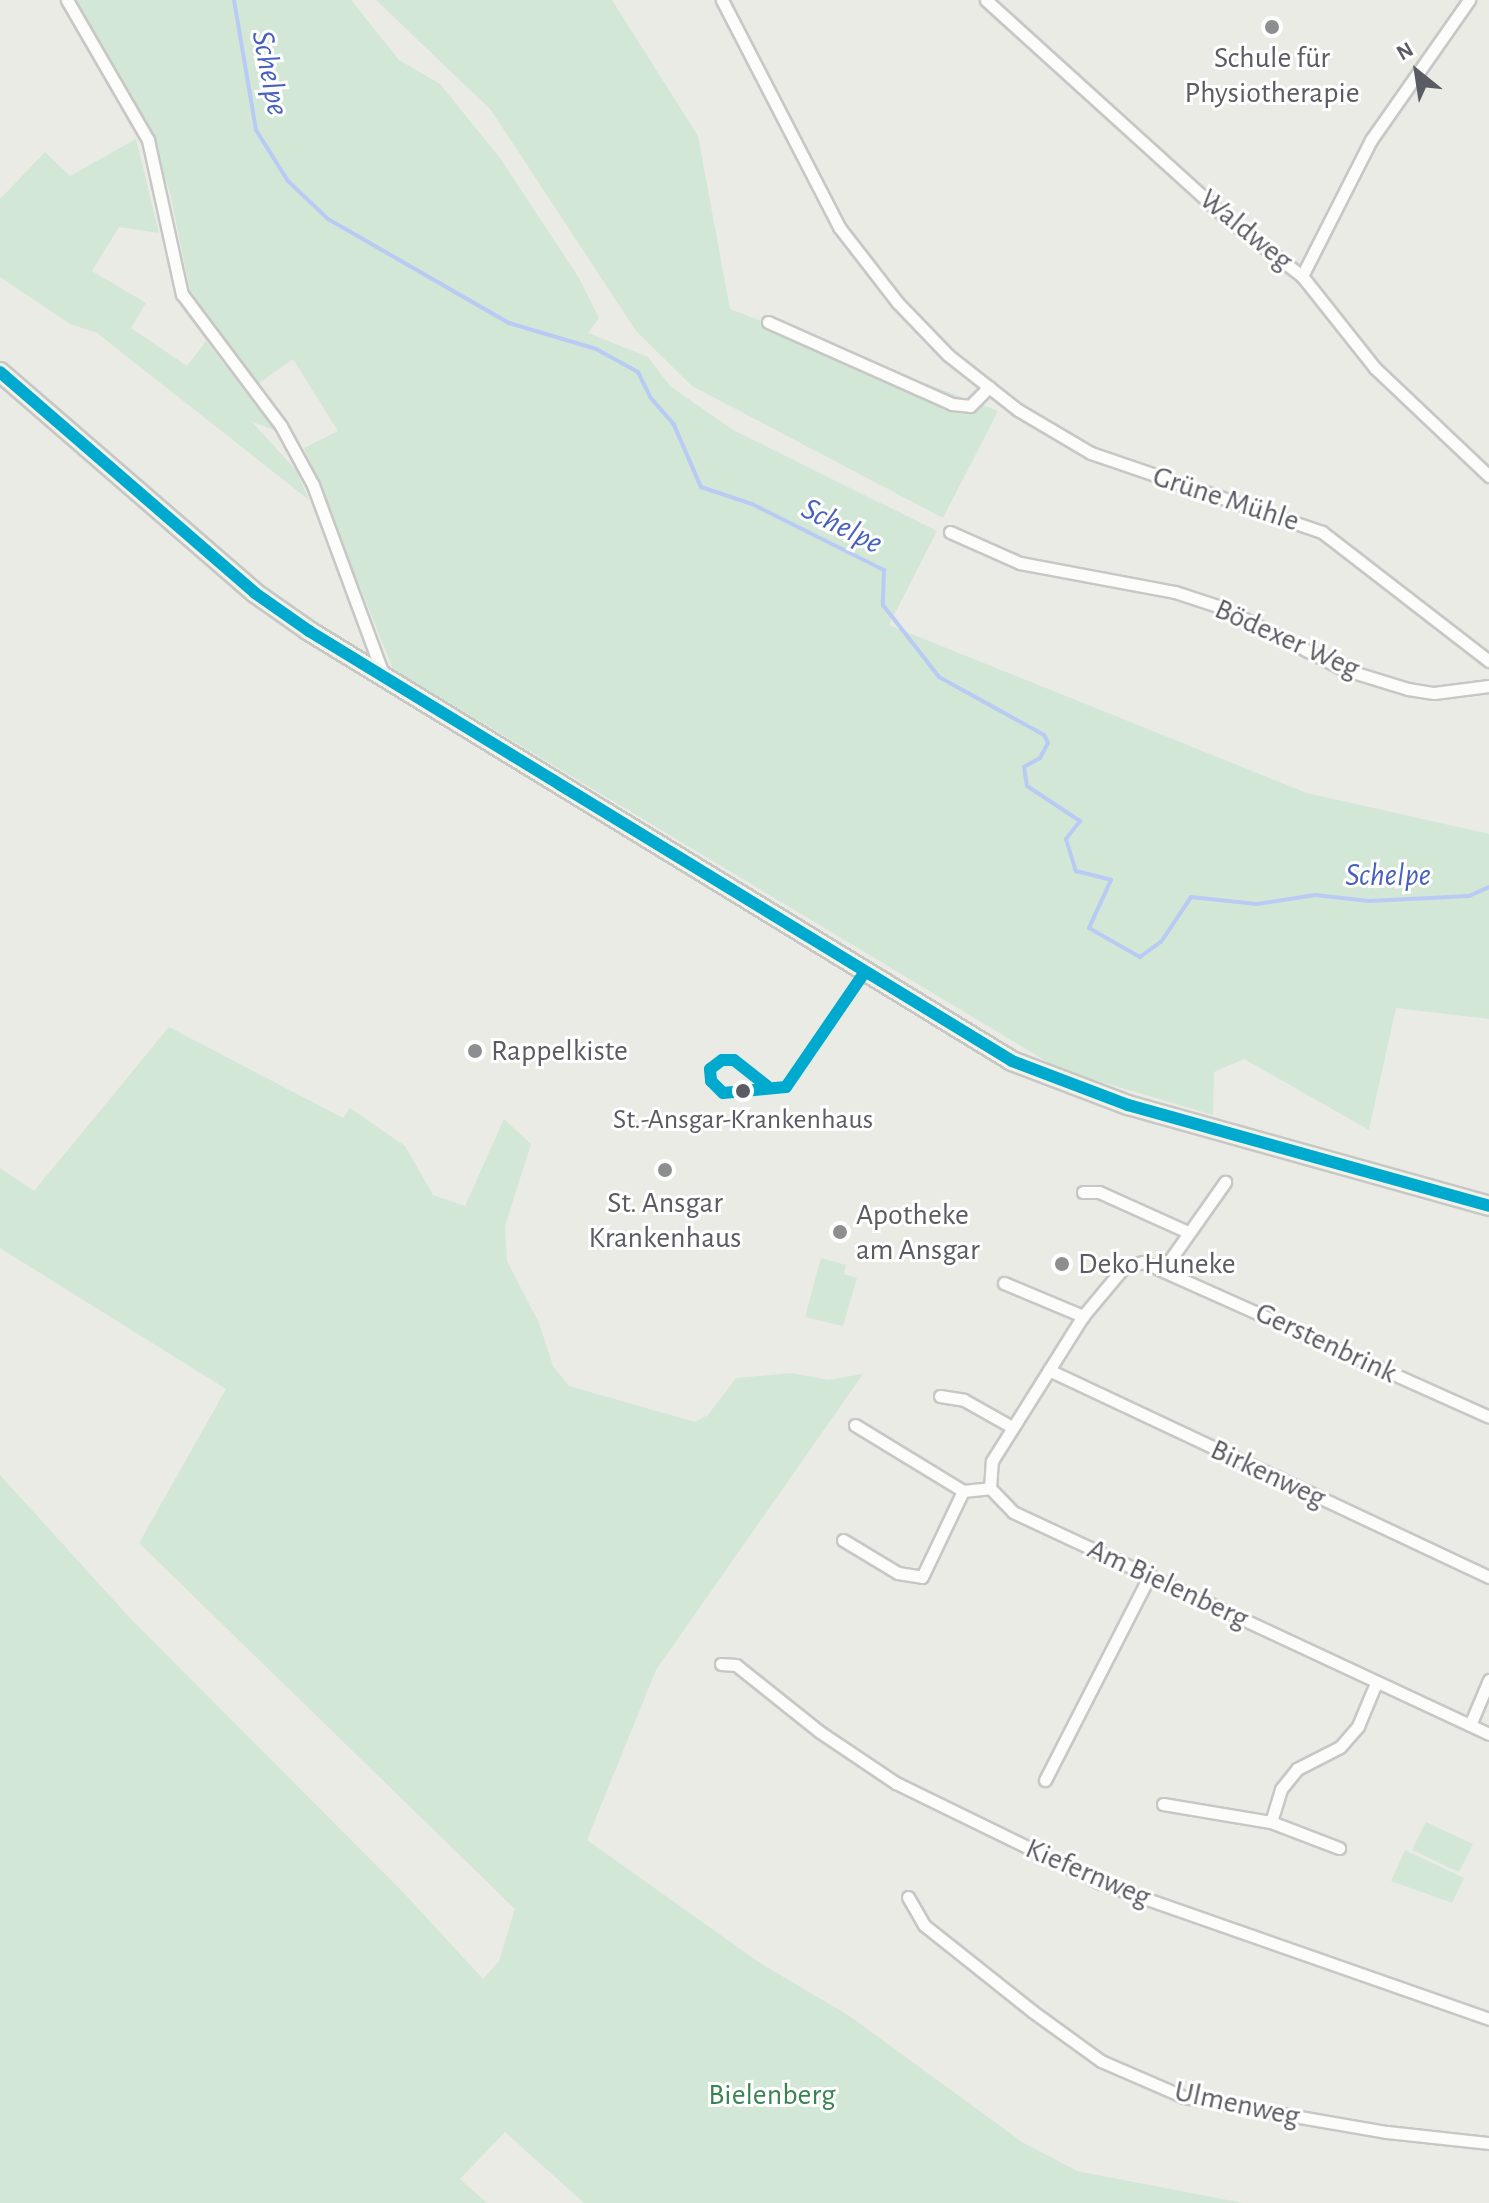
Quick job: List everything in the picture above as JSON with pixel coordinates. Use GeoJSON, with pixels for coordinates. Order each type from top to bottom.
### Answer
{"type":"FeatureCollection","features":[{"type":"Feature","properties":{"kind":"main road"},"geometry":{"type":"LineString","coordinates":[[0,372],[255,593],[384,677],[1012,1061],[1128,1105],[1489,1206]]}},
{"type":"Feature","properties":{"kind":"street"},"geometry":{"type":"LineString","coordinates":[[67,0],[148,140],[182,294],[281,426],[313,485],[384,677]]}},
{"type":"Feature","properties":{"kind":"street","name":"Grüne Mühle"},"geometry":{"type":"LineString","coordinates":[[722,0],[839,227],[898,303],[948,355],[989,387],[1091,453],[1322,532],[1489,661]]}},
{"type":"Feature","properties":{"kind":"street","name":"Waldweg"},"geometry":{"type":"LineString","coordinates":[[986,0],[1225,217],[1302,276],[1375,368],[1489,476]]}},
{"type":"Feature","properties":{"kind":"street"},"geometry":{"type":"LineString","coordinates":[[1302,276],[1371,140],[1469,0]]}},
{"type":"Feature","properties":{"kind":"street"},"geometry":{"type":"LineString","coordinates":[[768,322],[952,404],[970,406],[989,387]]}},
{"type":"Feature","properties":{"kind":"street","name":"Bödexer Weg"},"geometry":{"type":"LineString","coordinates":[[950,532],[1020,563],[1175,592],[1221,607],[1343,669],[1408,689],[1434,693],[1489,686]]}},
{"type":"Feature","properties":{"kind":"street"},"geometry":{"type":"LineString","coordinates":[[1163,1270],[1225,1182]]}},
{"type":"Feature","properties":{"kind":"street"},"geometry":{"type":"LineString","coordinates":[[1083,1192],[1099,1192],[1188,1232]]}},
{"type":"Feature","properties":{"kind":"street","name":"Gerstenbrink"},"geometry":{"type":"LineString","coordinates":[[990,1488],[992,1461],[1083,1316],[1124,1267],[1143,1262],[1489,1417]]}},
{"type":"Feature","properties":{"kind":"street"},"geometry":{"type":"LineString","coordinates":[[1004,1283],[1083,1316]]}},
{"type":"Feature","properties":{"kind":"street","name":"Birkenweg"},"geometry":{"type":"LineString","coordinates":[[1049,1370],[1489,1577]]}},
{"type":"Feature","properties":{"kind":"street"},"geometry":{"type":"LineString","coordinates":[[940,1396],[964,1400],[1012,1427]]}},
{"type":"Feature","properties":{"kind":"street"},"geometry":{"type":"LineString","coordinates":[[855,1425],[963,1491],[990,1488]]}},
{"type":"Feature","properties":{"kind":"street","name":"Am Bielenberg"},"geometry":{"type":"LineString","coordinates":[[990,1488],[1013,1512],[1489,1734]]}},
{"type":"Feature","properties":{"kind":"street"},"geometry":{"type":"LineString","coordinates":[[843,1540],[898,1573],[922,1577],[963,1491]]}},
{"type":"Feature","properties":{"kind":"street"},"geometry":{"type":"LineString","coordinates":[[1045,1780],[1150,1575]]}},
{"type":"Feature","properties":{"kind":"street","name":"Kiefernweg"},"geometry":{"type":"LineString","coordinates":[[721,1664],[736,1665],[896,1783],[1101,1883],[1489,2019]]}},
{"type":"Feature","properties":{"kind":"street"},"geometry":{"type":"LineString","coordinates":[[1470,1725],[1489,1680]]}},
{"type":"Feature","properties":{"kind":"street"},"geometry":{"type":"LineString","coordinates":[[1271,1822],[1281,1789],[1297,1769],[1340,1747],[1358,1726],[1376,1683]]}},
{"type":"Feature","properties":{"kind":"street"},"geometry":{"type":"LineString","coordinates":[[1163,1804],[1271,1822],[1339,1848]]}},
{"type":"Feature","properties":{"kind":"street","name":"Ulmenweg"},"geometry":{"type":"LineString","coordinates":[[908,1897],[924,1925],[1089,2053],[1184,2097],[1387,2132],[1489,2143]]}},
{"type":"Feature","properties":{"kind":"green space"},"geometry":{"type":"Polygon","coordinates":[[[70,0],[351,0],[399,60],[440,84],[500,158],[579,278],[599,318],[588,333],[648,357],[670,386],[733,430],[937,531],[889,625],[1307,793],[1489,834],[1489,1019],[1396,1008],[1369,1130],[1244,1059],[1214,1072],[1213,1115],[1061,1070],[393,669],[304,448],[338,431],[293,359],[258,384],[190,291],[170,193],[152,140],[70,0]]]}},
{"type":"Feature","properties":{"kind":"green space"},"geometry":{"type":"Polygon","coordinates":[[[376,0],[612,0],[698,136],[730,309],[998,411],[943,518],[692,386],[636,331],[491,110],[376,0]]]}},
{"type":"Feature","properties":{"kind":"green space"},"geometry":{"type":"Polygon","coordinates":[[[136,139],[159,233],[119,227],[92,271],[146,303],[131,328],[187,366],[206,341],[274,430],[251,421],[296,470],[309,500],[97,333],[70,324],[0,277],[0,199],[45,152],[70,176],[136,139]]]}},
{"type":"Feature","properties":{"kind":"green space","name":"Bielenberg"},"geometry":{"type":"Polygon","coordinates":[[[169,1027],[343,1118],[350,1108],[405,1146],[433,1195],[465,1206],[504,1119],[531,1144],[505,1226],[507,1261],[539,1323],[553,1366],[569,1386],[695,1422],[708,1415],[736,1378],[792,1373],[828,1380],[863,1374],[656,1670],[587,1840],[760,1963],[848,2015],[1022,2142],[1077,2171],[1243,2203],[584,2203],[505,2132],[460,2179],[487,2203],[0,2203],[0,1475],[130,1618],[401,1890],[483,1979],[499,1961],[515,1909],[139,1543],[226,1389],[0,1248],[0,1168],[34,1191],[169,1027]]]}},
{"type":"Feature","properties":{"kind":"green space"},"geometry":{"type":"Polygon","coordinates":[[[821,1258],[846,1265],[844,1274],[857,1278],[843,1326],[805,1317],[821,1258]]]}},
{"type":"Feature","properties":{"kind":"green space"},"geometry":{"type":"Polygon","coordinates":[[[1426,1822],[1473,1844],[1459,1872],[1412,1850],[1426,1822]]]}},
{"type":"Feature","properties":{"kind":"green space"},"geometry":{"type":"Polygon","coordinates":[[[1405,1850],[1464,1878],[1452,1903],[1391,1881],[1405,1850]]]}},
{"type":"Feature","properties":{"kind":"waterway","name":"Schelpe"},"geometry":{"type":"LineString","coordinates":[[234,0],[256,130],[288,181],[328,219],[509,323],[596,349],[638,372],[650,397],[674,425],[701,487],[752,504],[884,570],[883,605],[939,677],[1044,735],[1048,743],[1040,758],[1024,767],[1027,786],[1080,821],[1066,839],[1076,871],[1111,880],[1089,928],[1140,957],[1161,942],[1191,897],[1257,904],[1315,895],[1369,901],[1469,896],[1489,887]]}},
{"type":"Feature","properties":{"kind":"transit line"},"geometry":{"type":"LineString","coordinates":[[0,372],[255,593],[309,631],[1012,1061],[1128,1105],[1489,1206]]}},
{"type":"Feature","properties":{"kind":"transit line"},"geometry":{"type":"LineString","coordinates":[[767,1086],[734,1060],[722,1060],[710,1069],[711,1081],[723,1093],[786,1087],[864,973]]}},
{"type":"Feature","properties":{"kind":"place","name":"Schule für Physiotherapie"},"geometry":{"type":"Point","coordinates":[1272,27]}},
{"type":"Feature","properties":{"kind":"place","name":"Rappelkiste"},"geometry":{"type":"Point","coordinates":[475,1051]}},
{"type":"Feature","properties":{"kind":"place","name":"St.-Ansgar-Krankenhaus"},"geometry":{"type":"Point","coordinates":[743,1091]}},
{"type":"Feature","properties":{"kind":"place","name":"St. Ansgar Krankenhaus"},"geometry":{"type":"Point","coordinates":[665,1170]}},
{"type":"Feature","properties":{"kind":"place","name":"Apotheke am Ansgar"},"geometry":{"type":"Point","coordinates":[840,1232]}},
{"type":"Feature","properties":{"kind":"place","name":"Deko Huneke"},"geometry":{"type":"Point","coordinates":[1062,1264]}}]}
